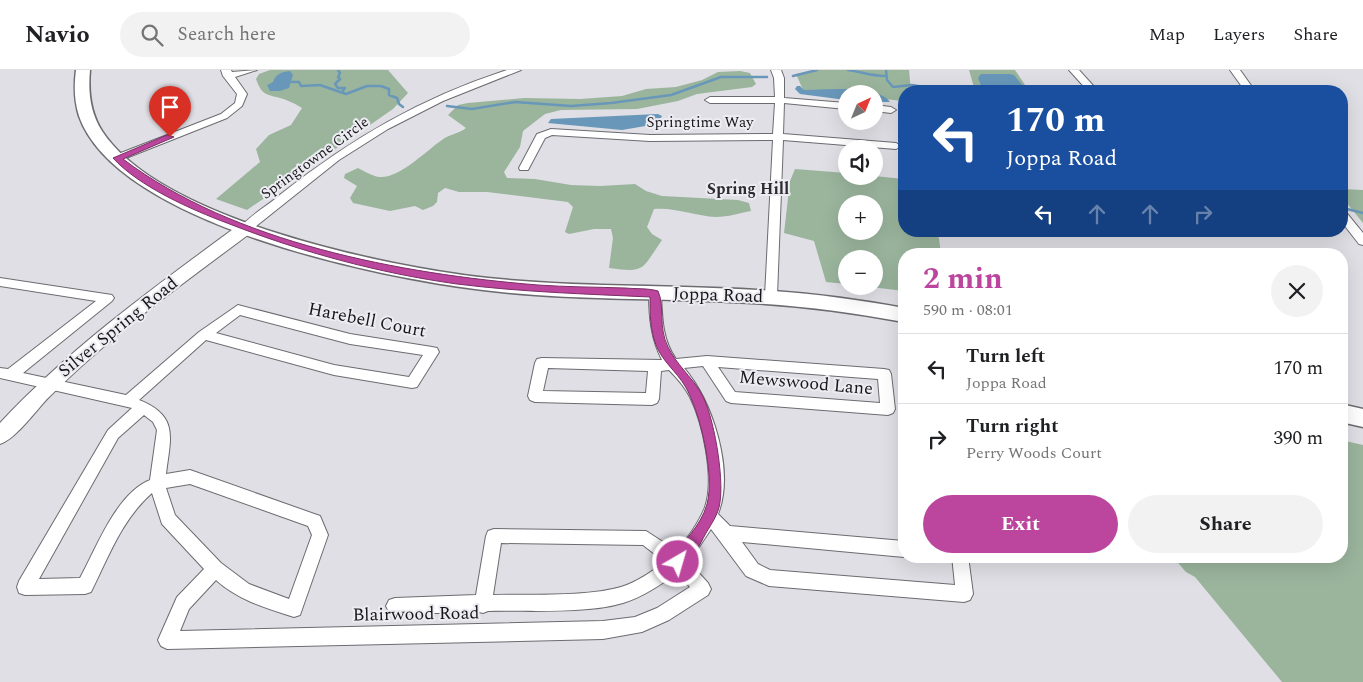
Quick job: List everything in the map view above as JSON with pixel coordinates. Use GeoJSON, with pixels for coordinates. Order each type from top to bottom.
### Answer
{"type":"FeatureCollection","features":[{"type":"Feature","properties":{"kind":"main road","name":"Joppa Road"},"geometry":{"type":"LineString","coordinates":[[83,70],[81,97],[86,118],[100,140],[117,158],[145,180],[179,199],[246,228],[346,259],[434,277],[523,288],[771,296],[826,302],[898,314]]}},
{"type":"Feature","properties":{"kind":"main road","name":"Silver Spring Road"},"geometry":{"type":"LineString","coordinates":[[0,436],[49,383],[128,316],[246,228]]}},
{"type":"Feature","properties":{"kind":"main road"},"geometry":{"type":"LineString","coordinates":[[1348,415],[1363,418]]}},
{"type":"Feature","properties":{"kind":"street"},"geometry":{"type":"LineString","coordinates":[[117,158],[216,120],[235,109],[242,100],[242,94],[227,73],[252,70]]}},
{"type":"Feature","properties":{"kind":"street","name":"Springtowne Circle"},"geometry":{"type":"LineString","coordinates":[[246,228],[332,161],[373,133],[419,109],[478,83],[516,70]]}},
{"type":"Feature","properties":{"kind":"street"},"geometry":{"type":"LineString","coordinates":[[771,296],[780,100],[779,78],[776,70]]}},
{"type":"Feature","properties":{"kind":"street"},"geometry":{"type":"LineString","coordinates":[[1074,70],[1088,85]]}},
{"type":"Feature","properties":{"kind":"street"},"geometry":{"type":"LineString","coordinates":[[1235,70],[1246,85]]}},
{"type":"Feature","properties":{"kind":"street"},"geometry":{"type":"LineString","coordinates":[[710,100],[780,100],[838,105]]}},
{"type":"Feature","properties":{"kind":"street"},"geometry":{"type":"LineString","coordinates":[[883,109],[891,110]]}},
{"type":"Feature","properties":{"kind":"street","name":"Springtime Way"},"geometry":{"type":"LineString","coordinates":[[524,168],[541,136],[551,132],[611,137],[778,137],[896,146]]}},
{"type":"Feature","properties":{"kind":"street"},"geometry":{"type":"LineString","coordinates":[[1348,222],[1363,241]]}},
{"type":"Feature","properties":{"kind":"street"},"geometry":{"type":"LineString","coordinates":[[0,282],[108,298],[4,375]]}},
{"type":"Feature","properties":{"kind":"street"},"geometry":{"type":"LineString","coordinates":[[396,606],[483,605],[588,600],[622,595],[649,583],[678,562],[696,540],[709,515],[714,503],[716,484],[706,422],[698,398],[687,380],[672,364],[662,347],[656,329],[655,293]]}},
{"type":"Feature","properties":{"kind":"street","name":"Harebell Court"},"geometry":{"type":"LineString","coordinates":[[157,484],[148,488],[132,502],[85,586],[25,587],[113,434],[135,404],[204,335],[238,310],[350,339],[432,352],[412,383],[334,370],[204,335]]}},
{"type":"Feature","properties":{"kind":"street","name":"Mewswood Lane"},"geometry":{"type":"LineString","coordinates":[[655,366],[652,399],[535,396],[542,363],[655,366],[707,361],[884,374],[888,409],[731,397],[707,361]]}},
{"type":"Feature","properties":{"kind":"street"},"geometry":{"type":"LineString","coordinates":[[4,375],[49,383],[135,404],[158,418],[164,430],[157,484],[168,519],[215,569],[233,585],[258,598],[294,609],[320,535],[314,520],[190,477],[157,484]]}},
{"type":"Feature","properties":{"kind":"street"},"geometry":{"type":"LineString","coordinates":[[709,515],[726,533],[752,570],[769,578],[964,594],[961,563]]}},
{"type":"Feature","properties":{"kind":"street"},"geometry":{"type":"LineString","coordinates":[[726,533],[898,548]]}},
{"type":"Feature","properties":{"kind":"street"},"geometry":{"type":"LineString","coordinates":[[483,605],[494,536],[646,538],[678,562]]}},
{"type":"Feature","properties":{"kind":"street","name":"Blairwood Road"},"geometry":{"type":"LineString","coordinates":[[215,569],[183,603],[167,640],[603,630],[636,626],[663,614],[702,589],[678,562]]}},
{"type":"Feature","properties":{"kind":"green space"},"geometry":{"type":"Polygon","coordinates":[[[270,70],[388,70],[408,93],[393,109],[247,210],[216,199],[260,162],[256,149],[269,135],[291,125],[302,108],[262,91],[256,79],[259,74],[270,70]]]}},
{"type":"Feature","properties":{"kind":"green space"},"geometry":{"type":"Polygon","coordinates":[[[819,70],[909,70],[910,85],[898,85],[898,100],[883,99],[883,85],[838,85],[838,93],[804,92],[796,74],[819,70]]]}},
{"type":"Feature","properties":{"kind":"green space"},"geometry":{"type":"Polygon","coordinates":[[[969,70],[1015,70],[1025,85],[973,85],[969,70]]]}},
{"type":"Feature","properties":{"kind":"green space"},"geometry":{"type":"Polygon","coordinates":[[[740,71],[750,73],[756,84],[752,87],[697,94],[678,101],[637,109],[561,110],[545,114],[523,131],[520,147],[504,172],[507,178],[535,179],[571,185],[635,184],[646,191],[662,196],[738,200],[749,203],[751,211],[720,217],[670,209],[654,209],[647,227],[652,234],[662,240],[646,263],[636,269],[609,268],[613,238],[611,229],[594,229],[569,234],[565,232],[573,207],[568,202],[487,192],[459,192],[445,188],[438,193],[437,202],[433,206],[423,210],[415,206],[390,211],[353,203],[350,198],[357,186],[344,178],[345,174],[358,168],[379,177],[404,169],[445,138],[466,128],[448,115],[458,105],[524,98],[580,99],[622,96],[646,89],[676,87],[702,80],[718,72],[740,71]]]}},
{"type":"Feature","properties":{"kind":"green space"},"geometry":{"type":"Polygon","coordinates":[[[795,169],[838,172],[838,185],[883,185],[883,177],[898,178],[898,237],[939,237],[940,248],[898,248],[898,290],[883,288],[883,250],[838,250],[838,283],[826,282],[814,241],[784,233],[790,181],[795,169]]]}},
{"type":"Feature","properties":{"kind":"green space"},"geometry":{"type":"Polygon","coordinates":[[[1348,189],[1363,190],[1363,223],[1348,205],[1348,189]]]}},
{"type":"Feature","properties":{"kind":"green space"},"geometry":{"type":"Polygon","coordinates":[[[1348,442],[1363,445],[1363,682],[1282,682],[1195,577],[1186,572],[1178,563],[1348,563],[1348,442]]]}},
{"type":"Feature","properties":{"kind":"water"},"geometry":{"type":"Polygon","coordinates":[[[290,71],[293,75],[289,88],[280,91],[270,91],[267,85],[273,82],[279,74],[290,71]]]}},
{"type":"Feature","properties":{"kind":"water"},"geometry":{"type":"Polygon","coordinates":[[[981,74],[1010,74],[1014,75],[1022,85],[981,85],[978,78],[981,74]]]}},
{"type":"Feature","properties":{"kind":"water"},"geometry":{"type":"Polygon","coordinates":[[[797,86],[800,86],[804,90],[838,89],[838,99],[800,94],[795,89],[797,86]]]}},
{"type":"Feature","properties":{"kind":"water"},"geometry":{"type":"Polygon","coordinates":[[[883,96],[884,96],[890,102],[883,102],[883,96]]]}},
{"type":"Feature","properties":{"kind":"water"},"geometry":{"type":"Polygon","coordinates":[[[658,114],[662,116],[657,124],[622,130],[548,123],[551,119],[658,114]]]}},
{"type":"Feature","properties":{"kind":"waterway"},"geometry":{"type":"LineString","coordinates":[[338,70],[340,73],[338,77],[340,79],[335,84],[338,88],[345,88],[342,92]]}},
{"type":"Feature","properties":{"kind":"waterway"},"geometry":{"type":"LineString","coordinates":[[793,76],[817,70]]}},
{"type":"Feature","properties":{"kind":"waterway"},"geometry":{"type":"LineString","coordinates":[[848,70],[885,76]]}},
{"type":"Feature","properties":{"kind":"waterway"},"geometry":{"type":"LineString","coordinates":[[886,70],[887,80],[893,87],[898,86]]}},
{"type":"Feature","properties":{"kind":"waterway"},"geometry":{"type":"LineString","coordinates":[[447,106],[472,109],[515,102],[571,106],[611,103],[671,95],[721,77],[767,77]]}},
{"type":"Feature","properties":{"kind":"waterway"},"geometry":{"type":"LineString","coordinates":[[292,82],[299,82],[301,86],[320,85],[346,94],[367,86],[381,86],[389,89],[389,95],[397,98],[399,104],[403,107]]}},
{"type":"Feature","properties":{"kind":"waterway"},"geometry":{"type":"LineString","coordinates":[[1348,209],[1363,213]]}},
{"type":"Feature","properties":{"kind":"district","name":"Spring Hill"},"geometry":{"type":"Point","coordinates":[748,189]}},
{"type":"Feature","properties":{"kind":"route"},"geometry":{"type":"LineString","coordinates":[[170,137],[117,158],[145,180],[198,209],[284,242],[368,264],[456,280],[539,289],[655,293],[656,329],[662,347],[672,364],[687,380],[698,398],[711,444],[716,484],[714,503],[709,515],[696,540],[678,562]]}}]}
